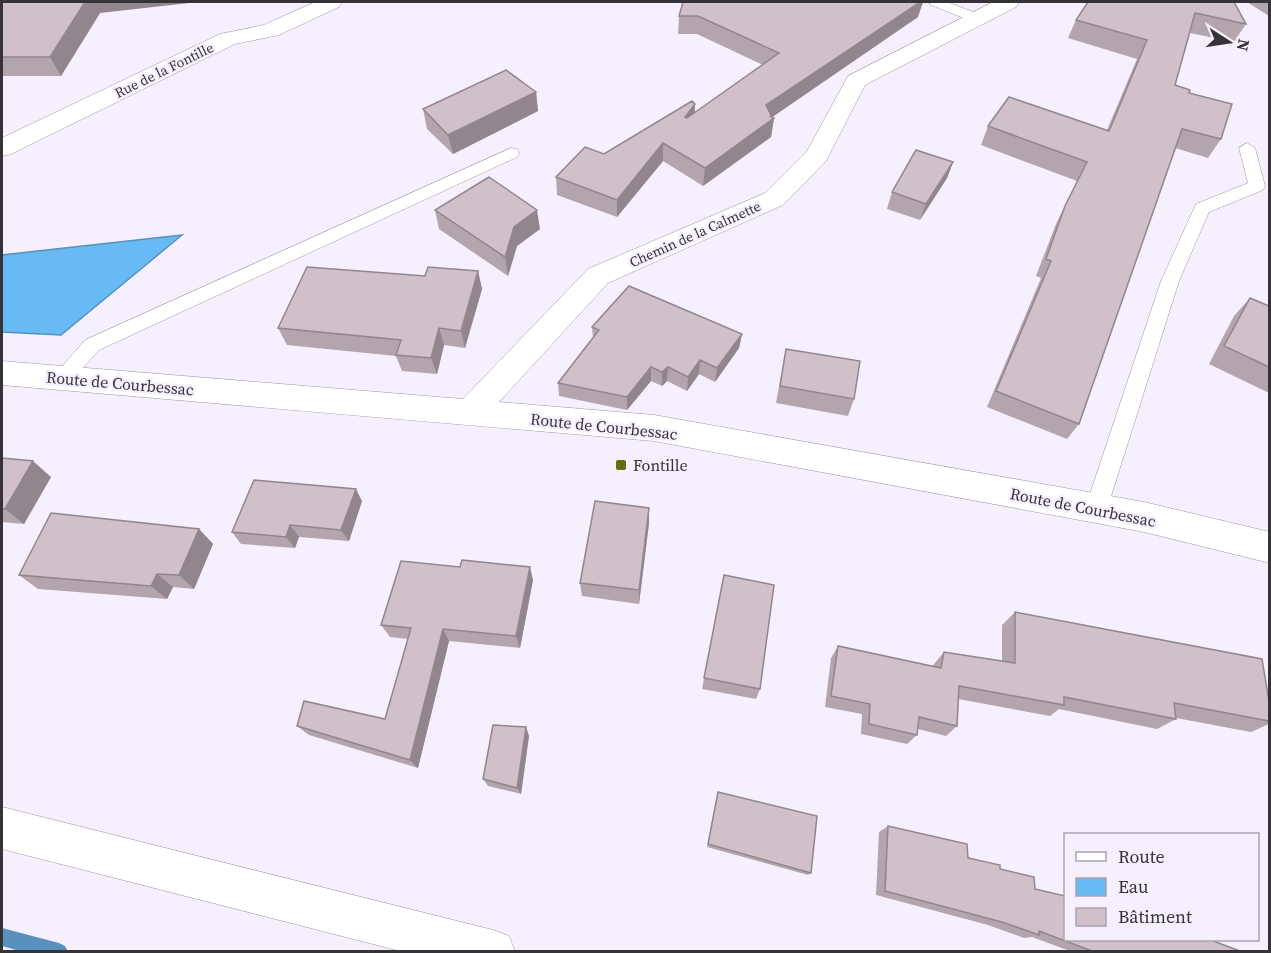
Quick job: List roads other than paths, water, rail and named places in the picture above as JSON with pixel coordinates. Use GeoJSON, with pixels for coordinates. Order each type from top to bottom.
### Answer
{"type":"FeatureCollection","features":[{"type":"Feature","properties":{"kind":"street","name":"Rue de la Fontille"},"geometry":{"type":"LineString","coordinates":[[2,148],[228,39],[271,30],[331,2]]}},
{"type":"Feature","properties":{"kind":"street","name":"Chemin de la Calmette"},"geometry":{"type":"LineString","coordinates":[[469,414],[597,276],[774,199],[817,155],[856,81],[1004,2]]}},
{"type":"Feature","properties":{"kind":"street","name":"Route de Courbessac"},"geometry":{"type":"LineString","coordinates":[[2,373],[654,428],[1144,517],[1269,548]]}},
{"type":"Feature","properties":{"kind":"street"},"geometry":{"type":"LineString","coordinates":[[2,828],[493,951]]}},
{"type":"Feature","properties":{"kind":"lane"},"geometry":{"type":"LineString","coordinates":[[936,2],[976,18]]}},
{"type":"Feature","properties":{"kind":"lane"},"geometry":{"type":"LineString","coordinates":[[1096,509],[1170,281],[1202,208],[1263,187],[1247,148]]}},
{"type":"Feature","properties":{"kind":"lane"},"geometry":{"type":"LineString","coordinates":[[62,378],[92,345],[511,153]]}},
{"type":"Feature","properties":{"kind":"water"},"geometry":{"type":"Polygon","coordinates":[[[182,235],[61,335],[2,332],[2,255],[182,235]]]}},
{"type":"Feature","properties":{"kind":"waterway"},"geometry":{"type":"LineString","coordinates":[[2,937],[59,952]]}},
{"type":"Feature","properties":{"kind":"place","name":"Fontille"},"geometry":{"type":"Point","coordinates":[621,465]}}]}
